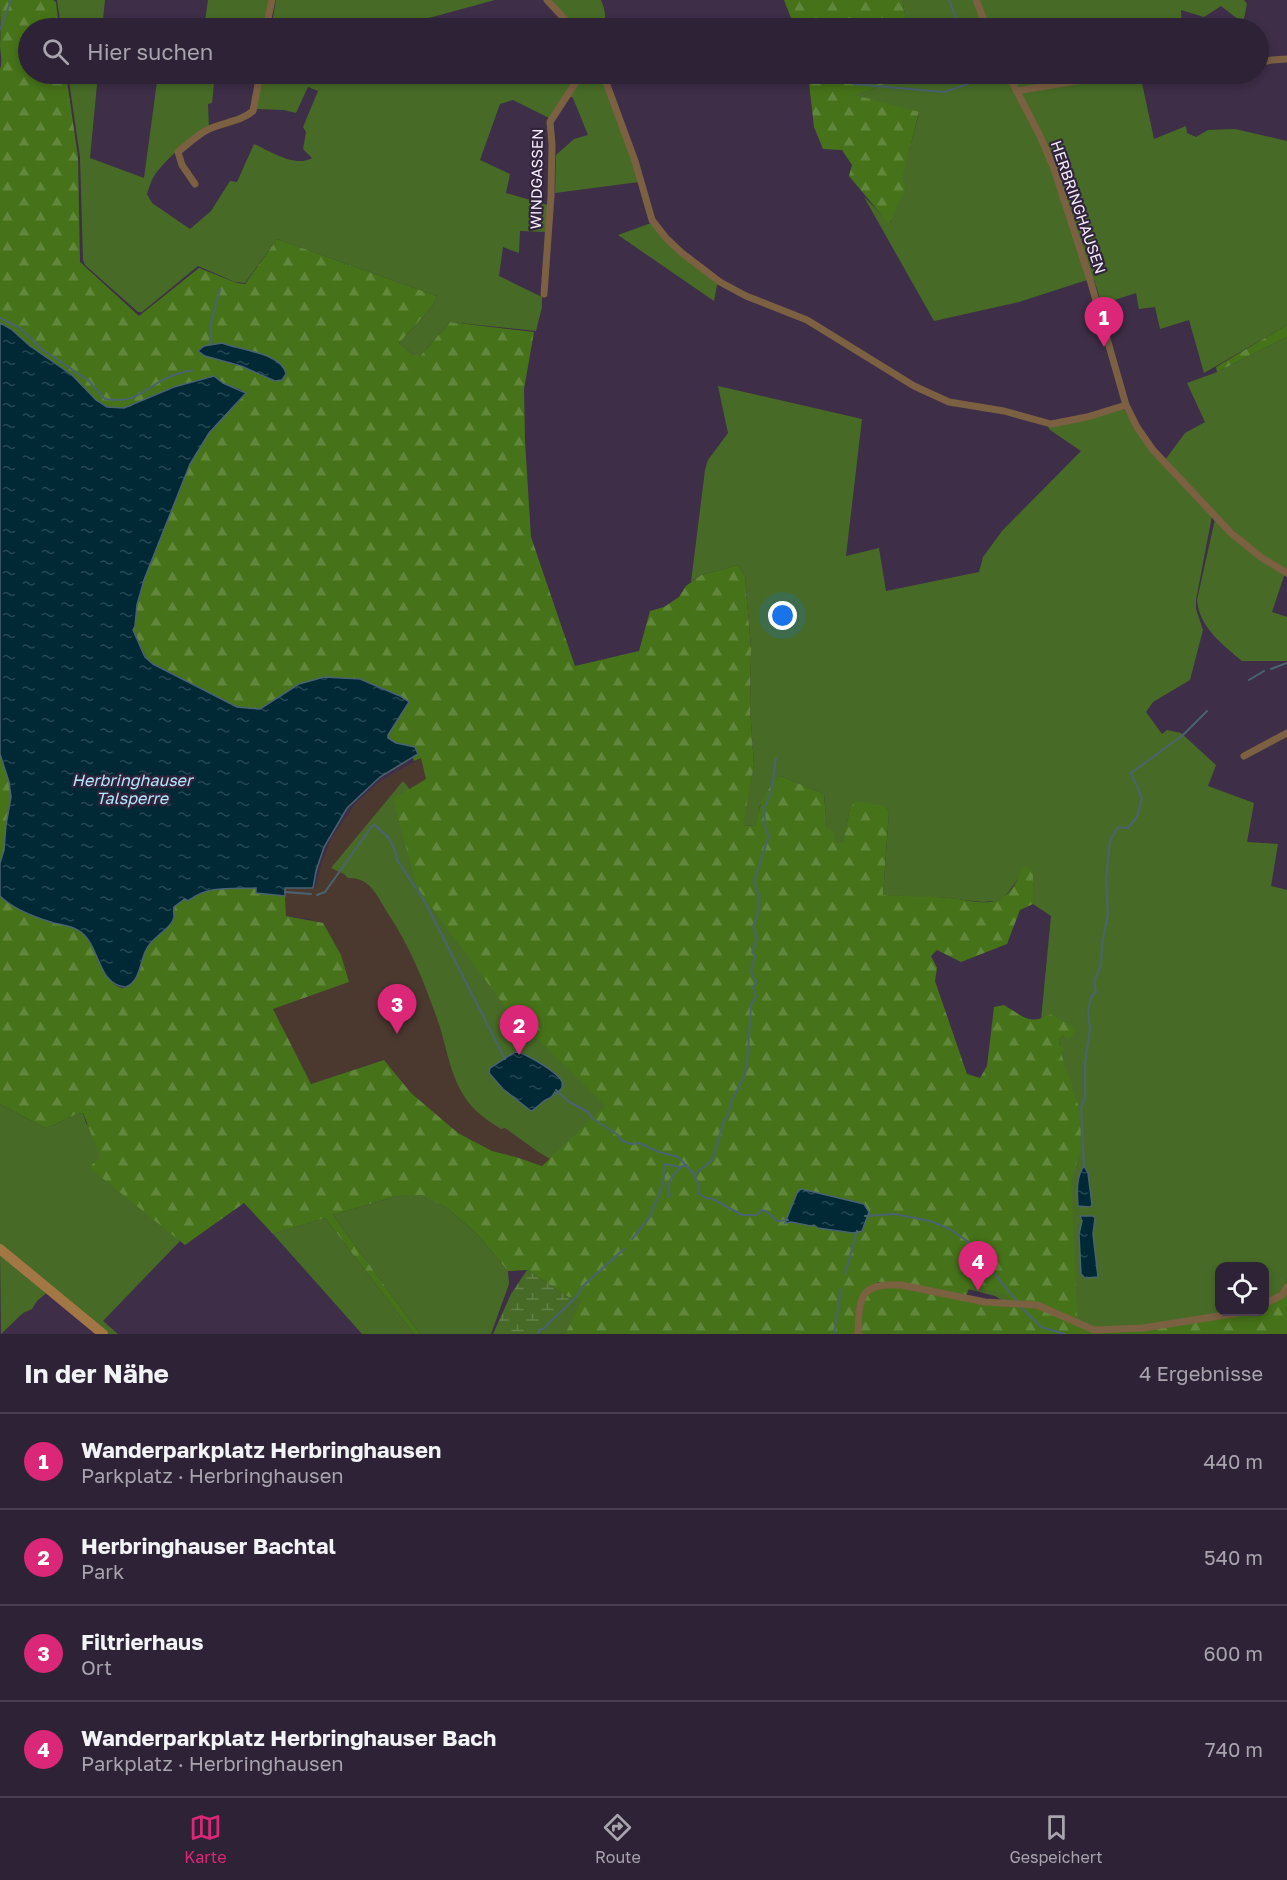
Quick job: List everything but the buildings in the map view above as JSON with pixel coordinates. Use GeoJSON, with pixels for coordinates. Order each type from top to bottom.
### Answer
{"type":"FeatureCollection","features":[{"type":"Feature","properties":{"kind":"main road"},"geometry":{"type":"LineString","coordinates":[[0,1249],[103,1334]]}},
{"type":"Feature","properties":{"kind":"street"},"geometry":{"type":"LineString","coordinates":[[268,18],[272,0]]}},
{"type":"Feature","properties":{"kind":"street"},"geometry":{"type":"LineString","coordinates":[[547,0],[564,18]]}},
{"type":"Feature","properties":{"kind":"street"},"geometry":{"type":"LineString","coordinates":[[976,0],[983,18]]}},
{"type":"Feature","properties":{"kind":"street"},"geometry":{"type":"LineString","coordinates":[[1269,61],[1287,59]]}},
{"type":"Feature","properties":{"kind":"street"},"geometry":{"type":"LineString","coordinates":[[195,184],[182,165],[178,152],[202,133],[232,123],[253,111],[258,84]]}},
{"type":"Feature","properties":{"kind":"street","name":"WINDGASSEN"},"geometry":{"type":"LineString","coordinates":[[544,294],[551,196],[552,144],[549,126],[575,84]]}},
{"type":"Feature","properties":{"kind":"street"},"geometry":{"type":"LineString","coordinates":[[607,84],[635,161],[652,220],[682,253],[720,282],[753,299],[807,320],[907,383],[943,400],[1004,411],[1051,424],[1087,417],[1126,405]]}},
{"type":"Feature","properties":{"kind":"street","name":"HERBRINGHAUSEN"},"geometry":{"type":"LineString","coordinates":[[1013,84],[1053,166],[1126,405],[1137,428],[1153,450],[1223,525],[1252,551],[1287,573]]}},
{"type":"Feature","properties":{"kind":"street"},"geometry":{"type":"LineString","coordinates":[[1016,91],[1058,84]]}},
{"type":"Feature","properties":{"kind":"street"},"geometry":{"type":"LineString","coordinates":[[1244,756],[1287,733]]}},
{"type":"Feature","properties":{"kind":"street"},"geometry":{"type":"LineString","coordinates":[[858,1334],[862,1295],[878,1285],[901,1284],[985,1302],[1018,1303],[1049,1309],[1094,1330],[1143,1328],[1215,1316]]}},
{"type":"Feature","properties":{"kind":"street"},"geometry":{"type":"LineString","coordinates":[[1269,1302],[1282,1295],[1287,1287]]}},
{"type":"Feature","properties":{"kind":"shaded area"},"geometry":{"type":"Polygon","coordinates":[[[421,758],[426,779],[602,1109],[542,1166],[492,1151],[458,1133],[411,1093],[384,1060],[311,1084],[273,1009],[349,982],[310,919],[286,916],[285,888],[315,889],[331,839],[355,804],[380,781],[421,758]]]}},
{"type":"Feature","properties":{"kind":"green space"},"geometry":{"type":"Polygon","coordinates":[[[0,0],[53,0],[56,2],[58,18],[18,18],[18,84],[67,84],[78,157],[80,262],[139,316],[199,268],[245,284],[277,239],[437,296],[431,308],[399,343],[414,355],[420,356],[450,322],[534,332],[524,389],[531,537],[575,666],[639,651],[650,611],[664,607],[679,597],[686,586],[701,575],[738,565],[745,577],[751,648],[750,708],[754,765],[743,825],[755,826],[763,798],[781,776],[824,794],[827,828],[833,832],[836,843],[843,843],[850,808],[856,801],[886,807],[889,812],[883,895],[990,902],[1000,900],[1008,893],[1021,869],[1026,866],[1033,871],[1033,904],[1020,910],[1007,944],[961,962],[937,950],[931,956],[937,968],[935,981],[967,1074],[980,1078],[987,1066],[994,1007],[1004,1005],[1021,1016],[1031,1019],[1043,1018],[1051,1014],[1076,1029],[1069,1040],[1063,1036],[1059,1040],[1060,1046],[1064,1049],[1061,1053],[1080,1111],[1081,1149],[1071,1180],[1077,1316],[1071,1317],[1096,1328],[1134,1326],[1215,1314],[1215,1316],[1269,1316],[1269,1300],[1283,1291],[1287,1279],[1287,1334],[565,1334],[582,1300],[568,1297],[527,1270],[508,1271],[476,1233],[447,1208],[422,1195],[397,1196],[333,1215],[420,1334],[414,1334],[325,1218],[273,1234],[244,1203],[185,1245],[91,1169],[92,1164],[101,1158],[83,1113],[45,1128],[0,1104],[0,896],[5,901],[34,915],[74,928],[81,933],[89,941],[110,980],[118,987],[125,988],[135,978],[149,944],[170,925],[176,905],[205,891],[226,887],[256,888],[270,894],[285,896],[286,916],[323,923],[341,955],[349,982],[273,1009],[311,1084],[384,1060],[411,1093],[458,1133],[492,1151],[542,1166],[605,1105],[506,1008],[417,887],[393,799],[426,779],[421,758],[414,761],[415,747],[396,743],[388,738],[407,700],[360,680],[324,677],[299,684],[260,709],[237,707],[148,661],[133,630],[144,580],[190,464],[209,433],[244,396],[242,390],[223,383],[214,376],[159,393],[124,408],[107,407],[96,400],[72,375],[0,323],[0,0]],[[221,343],[216,358],[272,380],[257,352],[221,343]],[[801,1189],[791,1222],[838,1231],[857,1201],[801,1189]],[[878,1282],[863,1292],[856,1308],[861,1317],[864,1296],[872,1289],[900,1287],[948,1296],[1011,1302],[1006,1294],[970,1286],[966,1296],[894,1282],[878,1282]]]}},
{"type":"Feature","properties":{"kind":"green space"},"geometry":{"type":"Polygon","coordinates":[[[57,0],[105,0],[103,18],[60,18],[57,0]]]}},
{"type":"Feature","properties":{"kind":"green space"},"geometry":{"type":"Polygon","coordinates":[[[208,0],[269,0],[266,18],[205,18],[208,0]]]}},
{"type":"Feature","properties":{"kind":"green space"},"geometry":{"type":"Polygon","coordinates":[[[276,0],[495,0],[429,18],[273,18],[276,0]]]}},
{"type":"Feature","properties":{"kind":"green space"},"geometry":{"type":"Polygon","coordinates":[[[551,0],[601,0],[604,7],[605,18],[566,18],[551,0]]]}},
{"type":"Feature","properties":{"kind":"green space"},"geometry":{"type":"Polygon","coordinates":[[[784,0],[902,0],[906,18],[791,18],[784,0]]]}},
{"type":"Feature","properties":{"kind":"green space"},"geometry":{"type":"Polygon","coordinates":[[[902,0],[1244,0],[1247,4],[1244,18],[1237,18],[1221,6],[1204,17],[1181,10],[1181,18],[906,18],[902,0]]]}},
{"type":"Feature","properties":{"kind":"green space"},"geometry":{"type":"Polygon","coordinates":[[[69,84],[97,84],[90,158],[144,178],[157,84],[214,84],[212,103],[208,104],[209,129],[179,149],[165,163],[154,176],[147,194],[152,203],[190,229],[211,211],[230,181],[237,182],[254,144],[290,160],[305,161],[312,158],[303,149],[306,132],[303,127],[318,91],[308,87],[296,113],[256,109],[261,84],[604,84],[639,182],[555,193],[556,155],[574,139],[588,135],[573,98],[567,95],[551,119],[513,100],[500,104],[480,160],[510,174],[506,193],[548,205],[546,232],[520,231],[519,253],[503,247],[499,276],[542,297],[536,331],[450,322],[419,357],[399,343],[431,308],[437,296],[277,239],[245,283],[235,282],[198,266],[142,312],[138,312],[85,265],[83,260],[80,157],[69,84]]]}},
{"type":"Feature","properties":{"kind":"green space"},"geometry":{"type":"Polygon","coordinates":[[[809,84],[884,84],[855,95],[919,112],[902,179],[906,187],[889,224],[849,176],[852,165],[842,150],[823,149],[814,127],[809,84]]]}},
{"type":"Feature","properties":{"kind":"green space"},"geometry":{"type":"Polygon","coordinates":[[[1142,84],[1154,139],[1186,126],[1187,133],[1196,137],[1208,130],[1235,129],[1287,141],[1287,325],[1204,373],[1189,320],[1160,329],[1155,307],[1139,309],[1136,293],[1102,304],[1094,280],[1087,280],[1019,302],[934,321],[864,197],[890,223],[919,113],[854,95],[883,85],[1142,84]]]}},
{"type":"Feature","properties":{"kind":"green space"},"geometry":{"type":"Polygon","coordinates":[[[651,223],[718,280],[714,301],[618,235],[651,223]]]}},
{"type":"Feature","properties":{"kind":"green space"},"geometry":{"type":"Polygon","coordinates":[[[1287,325],[1287,337],[1217,372],[1216,367],[1287,325]]]}},
{"type":"Feature","properties":{"kind":"green space"},"geometry":{"type":"Polygon","coordinates":[[[1287,337],[1287,571],[1237,534],[1165,460],[1185,433],[1205,422],[1187,383],[1217,372],[1287,337]]]}},
{"type":"Feature","properties":{"kind":"green space"},"geometry":{"type":"Polygon","coordinates":[[[718,386],[862,419],[846,556],[879,548],[886,591],[979,572],[983,557],[1002,531],[1081,451],[1050,430],[1047,425],[1122,406],[1143,441],[1212,516],[1196,600],[1196,609],[1203,630],[1190,680],[1153,702],[1146,712],[1162,734],[1167,730],[1181,733],[1216,765],[1208,786],[1254,803],[1247,842],[1278,844],[1271,886],[1287,890],[1287,1279],[1284,1288],[1287,1334],[1030,1334],[1005,1302],[995,1296],[878,1266],[555,1162],[505,1128],[501,1129],[486,1119],[464,1096],[453,1071],[424,984],[397,928],[369,885],[363,881],[348,878],[331,868],[403,781],[480,875],[870,1130],[1061,1053],[1059,1040],[1063,1036],[1066,1038],[1041,1020],[1051,916],[1033,904],[1021,875],[1004,898],[996,901],[883,895],[889,812],[886,807],[850,808],[843,844],[836,843],[827,829],[824,794],[781,776],[760,806],[755,826],[742,825],[754,765],[750,708],[751,648],[745,577],[738,565],[701,575],[691,582],[708,460],[728,433],[718,386]]]}},
{"type":"Feature","properties":{"kind":"green space"},"geometry":{"type":"Polygon","coordinates":[[[1215,519],[1285,573],[1272,612],[1287,617],[1287,661],[1242,661],[1213,635],[1202,619],[1197,600],[1215,519]]]}},
{"type":"Feature","properties":{"kind":"green space"},"geometry":{"type":"Polygon","coordinates":[[[0,754],[11,797],[4,850],[0,863],[0,754]]]}},
{"type":"Feature","properties":{"kind":"green space"},"geometry":{"type":"Polygon","coordinates":[[[0,1104],[45,1128],[83,1113],[86,1123],[180,1241],[103,1321],[118,1334],[108,1334],[0,1244],[0,1104]]]}},
{"type":"Feature","properties":{"kind":"green space"},"geometry":{"type":"Polygon","coordinates":[[[422,1194],[447,1208],[476,1233],[508,1271],[509,1284],[491,1334],[420,1334],[333,1215],[397,1196],[422,1194]]]}},
{"type":"Feature","properties":{"kind":"green space"},"geometry":{"type":"Polygon","coordinates":[[[325,1218],[414,1334],[362,1334],[273,1234],[325,1218]]]}},
{"type":"Feature","properties":{"kind":"green space"},"geometry":{"type":"Polygon","coordinates":[[[0,1249],[50,1290],[37,1301],[32,1309],[23,1313],[1,1334],[0,1249]]]}},
{"type":"Feature","properties":{"kind":"green space"},"geometry":{"type":"Polygon","coordinates":[[[527,1270],[568,1297],[574,1298],[538,1334],[493,1334],[511,1294],[527,1270]]]}},
{"type":"Feature","properties":{"kind":"green space"},"geometry":{"type":"Polygon","coordinates":[[[574,1298],[583,1300],[565,1334],[538,1334],[539,1330],[543,1329],[574,1298]]]}},
{"type":"Feature","properties":{"kind":"water","name":"Herbringhauser Talsperre"},"geometry":{"type":"Polygon","coordinates":[[[0,323],[72,375],[96,400],[107,407],[124,408],[174,387],[214,376],[223,383],[246,393],[209,433],[190,464],[144,580],[133,630],[145,657],[153,664],[237,707],[260,709],[299,684],[324,677],[360,679],[409,702],[388,738],[396,743],[415,747],[418,754],[380,777],[347,808],[324,847],[313,888],[285,888],[285,896],[256,893],[256,888],[220,889],[204,892],[188,901],[185,899],[174,907],[172,921],[149,945],[137,976],[126,987],[117,985],[104,973],[92,946],[81,932],[26,912],[0,896],[0,863],[4,850],[11,797],[0,754],[0,323]]]}},
{"type":"Feature","properties":{"kind":"water"},"geometry":{"type":"Polygon","coordinates":[[[222,343],[269,357],[283,367],[286,374],[282,380],[275,381],[241,366],[205,356],[198,351],[204,346],[222,343]]]}},
{"type":"Feature","properties":{"kind":"water"},"geometry":{"type":"Polygon","coordinates":[[[515,1052],[526,1055],[541,1064],[562,1082],[560,1091],[555,1092],[551,1098],[531,1111],[503,1089],[489,1073],[490,1068],[515,1052]]]}},
{"type":"Feature","properties":{"kind":"water"},"geometry":{"type":"Polygon","coordinates":[[[1084,1166],[1088,1173],[1092,1205],[1090,1207],[1078,1206],[1078,1180],[1084,1166]]]}},
{"type":"Feature","properties":{"kind":"water"},"geometry":{"type":"Polygon","coordinates":[[[801,1189],[864,1204],[869,1212],[862,1231],[853,1233],[818,1228],[814,1225],[785,1223],[797,1193],[801,1189]]]}},
{"type":"Feature","properties":{"kind":"water"},"geometry":{"type":"Polygon","coordinates":[[[1080,1216],[1095,1218],[1093,1234],[1098,1277],[1085,1278],[1081,1274],[1079,1234],[1082,1221],[1080,1216]]]}},
{"type":"Feature","properties":{"kind":"waterway"},"geometry":{"type":"LineString","coordinates":[[0,30],[11,0]]}},
{"type":"Feature","properties":{"kind":"waterway"},"geometry":{"type":"LineString","coordinates":[[949,0],[956,18]]}},
{"type":"Feature","properties":{"kind":"waterway"},"geometry":{"type":"LineString","coordinates":[[853,84],[944,92],[968,84]]}},
{"type":"Feature","properties":{"kind":"waterway"},"geometry":{"type":"LineString","coordinates":[[210,344],[211,324],[220,289]]}},
{"type":"Feature","properties":{"kind":"waterway"},"geometry":{"type":"LineString","coordinates":[[0,318],[20,328],[43,350],[88,380],[105,399],[130,398],[169,377],[193,370]]}},
{"type":"Feature","properties":{"kind":"waterway"},"geometry":{"type":"LineString","coordinates":[[1271,669],[1287,663]]}},
{"type":"Feature","properties":{"kind":"waterway"},"geometry":{"type":"LineString","coordinates":[[1249,680],[1264,671]]}},
{"type":"Feature","properties":{"kind":"waterway"},"geometry":{"type":"LineString","coordinates":[[1084,1166],[1081,1107],[1085,1098],[1085,1063],[1090,1029],[1088,1011],[1091,997],[1096,992],[1094,980],[1101,965],[1108,914],[1106,880],[1110,841],[1118,827],[1128,828],[1137,817],[1142,798],[1131,773],[1183,735],[1207,711]]}},
{"type":"Feature","properties":{"kind":"waterway"},"geometry":{"type":"LineString","coordinates":[[694,1175],[711,1161],[732,1100],[745,1075],[751,1005],[756,997],[753,987],[757,982],[752,976],[755,956],[752,952],[757,938],[753,926],[758,904],[754,882],[769,835],[766,831],[764,810],[772,788],[776,758]]}},
{"type":"Feature","properties":{"kind":"waterway"},"geometry":{"type":"LineString","coordinates":[[317,895],[325,892],[372,826],[375,825],[388,837],[397,860],[425,902],[505,1059]]}},
{"type":"Feature","properties":{"kind":"waterway"},"geometry":{"type":"LineString","coordinates":[[285,892],[311,894]]}},
{"type":"Feature","properties":{"kind":"waterway"},"geometry":{"type":"LineString","coordinates":[[556,1090],[569,1102],[588,1112],[592,1118],[618,1135],[621,1140],[631,1144],[639,1143],[678,1157],[693,1173],[698,1183],[699,1194],[742,1215],[757,1215],[761,1210],[766,1211],[777,1221],[788,1220]]}},
{"type":"Feature","properties":{"kind":"waterway"},"geometry":{"type":"LineString","coordinates":[[632,1239],[649,1218],[663,1184],[665,1164],[680,1167],[687,1165]]}},
{"type":"Feature","properties":{"kind":"waterway"},"geometry":{"type":"LineString","coordinates":[[668,1197],[671,1180],[680,1168]]}},
{"type":"Feature","properties":{"kind":"waterway"},"geometry":{"type":"LineString","coordinates":[[865,1216],[894,1214],[930,1221],[950,1229],[967,1241],[1017,1301]]}},
{"type":"Feature","properties":{"kind":"waterway"},"geometry":{"type":"LineString","coordinates":[[845,1274],[857,1231]]}},
{"type":"Feature","properties":{"kind":"waterway"},"geometry":{"type":"LineString","coordinates":[[538,1334],[539,1330],[543,1329],[577,1296],[584,1285],[624,1249]]}},
{"type":"Feature","properties":{"kind":"waterway"},"geometry":{"type":"LineString","coordinates":[[834,1334],[841,1289]]}},
{"type":"Feature","properties":{"kind":"waterway"},"geometry":{"type":"LineString","coordinates":[[1020,1306],[1041,1327],[1065,1334]]}},
{"type":"Feature","properties":{"kind":"place","name":"Wanderparkplatz Herbringhausen"},"geometry":{"type":"Point","coordinates":[1104,347]}},
{"type":"Feature","properties":{"kind":"place","name":"Filtrierhaus"},"geometry":{"type":"Point","coordinates":[397,1034]}},
{"type":"Feature","properties":{"kind":"place","name":"Herbringhauser Bachtal"},"geometry":{"type":"Point","coordinates":[519,1055]}},
{"type":"Feature","properties":{"kind":"place","name":"Wanderparkplatz Herbringhauser Bach"},"geometry":{"type":"Point","coordinates":[978,1291]}}]}
